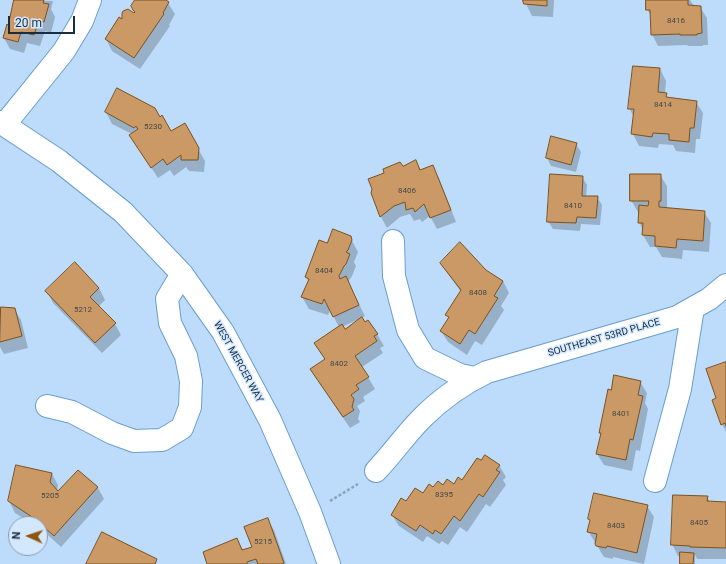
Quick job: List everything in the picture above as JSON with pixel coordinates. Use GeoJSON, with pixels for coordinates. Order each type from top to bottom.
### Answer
{"type":"FeatureCollection","features":[{"type":"Feature","properties":{"kind":"street"},"geometry":{"type":"LineString","coordinates":[[2,123],[64,51],[82,21],[90,0]]}},
{"type":"Feature","properties":{"kind":"street","name":"WEST MERCER WAY"},"geometry":{"type":"LineString","coordinates":[[2,123],[59,160],[123,212],[182,274],[223,332],[270,420],[310,512],[329,564]]}},
{"type":"Feature","properties":{"kind":"street"},"geometry":{"type":"LineString","coordinates":[[393,242],[394,276],[408,330],[425,358],[460,375],[475,378]]}},
{"type":"Feature","properties":{"kind":"street"},"geometry":{"type":"LineString","coordinates":[[47,406],[72,412],[112,433],[134,441],[162,440],[182,428],[190,407],[191,381],[186,356],[170,323],[167,299],[182,274]]}},
{"type":"Feature","properties":{"kind":"street","name":"SOUTHEAST 53RD PLACE"},"geometry":{"type":"LineString","coordinates":[[376,471],[422,418],[442,400],[475,378],[488,372],[677,317],[709,299],[726,285]]}},
{"type":"Feature","properties":{"kind":"street"},"geometry":{"type":"LineString","coordinates":[[654,481],[680,390],[693,308]]}},
{"type":"Feature","properties":{"kind":"path"},"geometry":{"type":"LineString","coordinates":[[310,512],[350,490],[376,471]]}},
{"type":"Feature","properties":{"kind":"building"},"geometry":{"type":"Polygon","coordinates":[[[14,0],[44,0],[43,3],[49,4],[44,22],[39,20],[34,35],[21,32],[18,42],[3,38],[14,0]]]}},
{"type":"Feature","properties":{"kind":"building"},"geometry":{"type":"Polygon","coordinates":[[[135,0],[166,0],[169,2],[163,13],[164,14],[134,58],[105,39],[119,17],[122,19],[123,11],[128,9],[134,13],[135,12],[131,6],[135,0]]]}},
{"type":"Feature","properties":{"kind":"building"},"geometry":{"type":"Polygon","coordinates":[[[523,0],[547,0],[547,6],[524,4],[523,0]]]}},
{"type":"Feature","properties":{"kind":"building"},"geometry":{"type":"Polygon","coordinates":[[[646,0],[688,0],[688,5],[701,6],[702,33],[697,35],[651,35],[650,10],[646,10],[646,0]]]}},
{"type":"Feature","properties":{"kind":"building"},"geometry":{"type":"Polygon","coordinates":[[[633,66],[660,68],[658,92],[667,93],[666,97],[697,101],[694,128],[690,128],[689,142],[669,140],[669,134],[653,133],[652,137],[631,134],[634,109],[628,109],[633,66]]]}},
{"type":"Feature","properties":{"kind":"building"},"geometry":{"type":"Polygon","coordinates":[[[117,88],[155,108],[160,117],[162,115],[171,131],[185,123],[199,148],[198,160],[181,160],[181,155],[167,165],[163,159],[151,168],[129,135],[138,129],[136,126],[134,128],[105,112],[117,88]]]}},
{"type":"Feature","properties":{"kind":"building"},"geometry":{"type":"Polygon","coordinates":[[[551,136],[577,143],[571,165],[546,158],[551,136]]]}},
{"type":"Feature","properties":{"kind":"building"},"geometry":{"type":"Polygon","coordinates":[[[416,160],[420,170],[433,165],[451,210],[430,218],[424,204],[415,212],[413,208],[406,210],[405,202],[394,206],[380,217],[371,193],[372,189],[368,179],[384,173],[383,169],[400,162],[403,166],[416,160]]]}},
{"type":"Feature","properties":{"kind":"building"},"geometry":{"type":"Polygon","coordinates":[[[550,174],[583,176],[582,196],[598,196],[596,218],[577,217],[576,223],[547,222],[550,174]]]}},
{"type":"Feature","properties":{"kind":"building"},"geometry":{"type":"Polygon","coordinates":[[[630,174],[661,174],[661,201],[659,201],[659,207],[705,211],[703,241],[677,239],[676,248],[655,246],[655,236],[642,235],[643,223],[638,223],[639,205],[648,206],[649,201],[630,201],[630,174]]]}},
{"type":"Feature","properties":{"kind":"building"},"geometry":{"type":"Polygon","coordinates":[[[333,229],[351,236],[352,240],[346,252],[350,254],[339,276],[340,279],[346,276],[359,305],[333,317],[324,299],[322,304],[301,297],[309,279],[305,277],[319,240],[327,243],[333,229]]]}},
{"type":"Feature","properties":{"kind":"building"},"geometry":{"type":"Polygon","coordinates":[[[460,242],[486,270],[503,281],[494,296],[498,298],[475,334],[469,330],[460,344],[440,331],[449,317],[445,315],[461,290],[440,263],[460,242]]]}},
{"type":"Feature","properties":{"kind":"building"},"geometry":{"type":"Polygon","coordinates":[[[75,262],[99,288],[90,297],[116,323],[95,343],[45,291],[75,262]]]}},
{"type":"Feature","properties":{"kind":"building"},"geometry":{"type":"Polygon","coordinates":[[[1,307],[15,308],[22,336],[0,342],[1,307]]]}},
{"type":"Feature","properties":{"kind":"building"},"geometry":{"type":"Polygon","coordinates":[[[362,317],[365,322],[368,320],[378,334],[374,336],[377,341],[355,356],[369,377],[356,385],[359,389],[351,395],[354,399],[352,407],[354,410],[343,417],[310,369],[325,359],[314,343],[342,324],[345,329],[362,317]]]}},
{"type":"Feature","properties":{"kind":"building"},"geometry":{"type":"Polygon","coordinates":[[[726,362],[726,426],[725,423],[721,425],[712,400],[716,398],[706,369],[726,362]]]}},
{"type":"Feature","properties":{"kind":"building"},"geometry":{"type":"Polygon","coordinates":[[[614,375],[641,381],[638,395],[643,396],[633,440],[630,439],[626,460],[596,454],[608,389],[611,390],[614,375]]]}},
{"type":"Feature","properties":{"kind":"building"},"geometry":{"type":"Polygon","coordinates":[[[485,455],[500,465],[496,470],[500,472],[483,497],[479,494],[460,521],[454,516],[441,534],[435,530],[433,534],[420,525],[416,531],[391,515],[401,498],[406,501],[415,488],[423,493],[429,484],[433,487],[438,481],[443,485],[447,479],[454,484],[458,477],[462,480],[477,458],[481,460],[485,455]]]}},
{"type":"Feature","properties":{"kind":"building"},"geometry":{"type":"Polygon","coordinates":[[[16,465],[52,473],[50,482],[58,491],[78,470],[98,487],[54,536],[48,531],[48,516],[30,516],[8,501],[16,465]]]}},
{"type":"Feature","properties":{"kind":"building"},"geometry":{"type":"Polygon","coordinates":[[[594,493],[648,505],[637,553],[607,546],[606,548],[596,546],[597,534],[587,532],[590,520],[588,519],[594,493]]]}},
{"type":"Feature","properties":{"kind":"building"},"geometry":{"type":"Polygon","coordinates":[[[673,495],[708,496],[707,501],[726,502],[726,548],[671,545],[673,495]]]}},
{"type":"Feature","properties":{"kind":"building"},"geometry":{"type":"Polygon","coordinates":[[[268,518],[284,563],[258,564],[256,559],[247,562],[247,564],[207,564],[203,552],[237,538],[242,550],[252,547],[244,527],[268,518]]]}},
{"type":"Feature","properties":{"kind":"building"},"geometry":{"type":"Polygon","coordinates":[[[102,532],[157,559],[155,564],[86,564],[102,532]]]}},
{"type":"Feature","properties":{"kind":"building"},"geometry":{"type":"Polygon","coordinates":[[[680,552],[694,553],[693,564],[680,564],[680,552]]]}}]}
